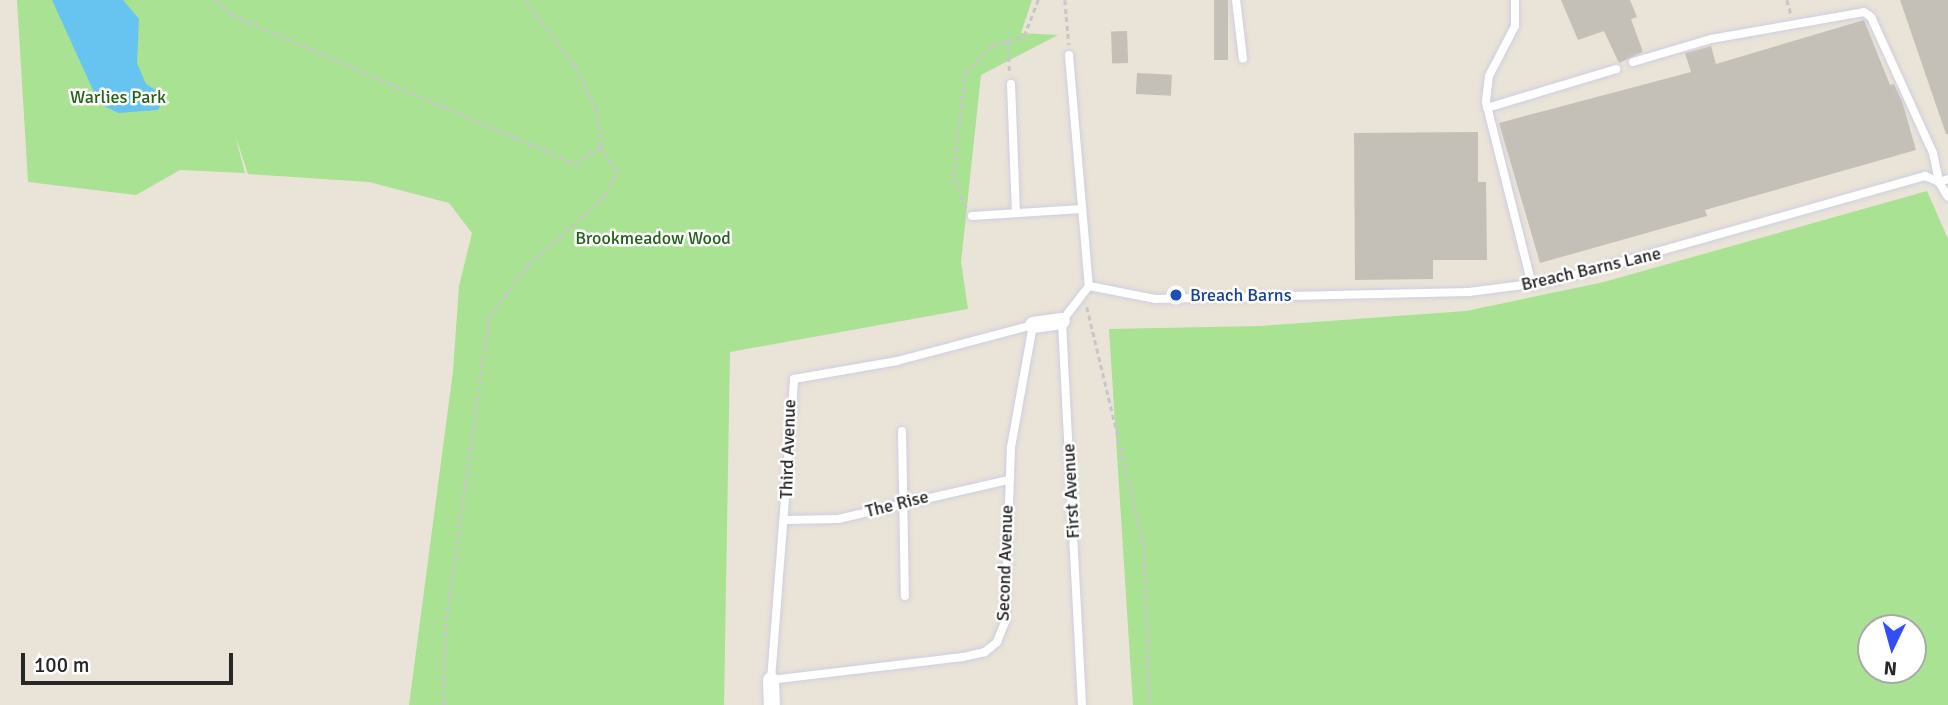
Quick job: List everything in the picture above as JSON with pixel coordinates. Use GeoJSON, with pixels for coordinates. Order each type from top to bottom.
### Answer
{"type":"FeatureCollection","features":[{"type":"Feature","properties":{"kind":"street"},"geometry":{"type":"LineString","coordinates":[[1033,325],[1062,321]]}},
{"type":"Feature","properties":{"kind":"street"},"geometry":{"type":"LineString","coordinates":[[771,680],[772,705]]}},
{"type":"Feature","properties":{"kind":"lane"},"geometry":{"type":"LineString","coordinates":[[1236,0],[1243,60]]}},
{"type":"Feature","properties":{"kind":"lane"},"geometry":{"type":"LineString","coordinates":[[1516,0],[1515,26],[1489,76],[1487,108],[1532,285]]}},
{"type":"Feature","properties":{"kind":"lane"},"geometry":{"type":"LineString","coordinates":[[1633,62],[1711,39],[1864,12],[1871,17],[1933,153],[1948,197]]}},
{"type":"Feature","properties":{"kind":"lane"},"geometry":{"type":"LineString","coordinates":[[1062,321],[1089,286],[1069,55]]}},
{"type":"Feature","properties":{"kind":"lane"},"geometry":{"type":"LineString","coordinates":[[1487,108],[1616,69]]}},
{"type":"Feature","properties":{"kind":"lane"},"geometry":{"type":"LineString","coordinates":[[1011,84],[1016,212]]}},
{"type":"Feature","properties":{"kind":"lane","name":"Breach Barns Lane"},"geometry":{"type":"LineString","coordinates":[[1089,286],[1155,299],[1469,292],[1532,285],[1644,258],[1925,176],[1943,181]]}},
{"type":"Feature","properties":{"kind":"lane"},"geometry":{"type":"LineString","coordinates":[[972,215],[1082,209]]}},
{"type":"Feature","properties":{"kind":"lane","name":"First Avenue"},"geometry":{"type":"LineString","coordinates":[[1062,321],[1082,705]]}},
{"type":"Feature","properties":{"kind":"lane","name":"Second Avenue"},"geometry":{"type":"LineString","coordinates":[[771,680],[963,657],[991,648],[1005,622],[1008,480],[1033,325]]}},
{"type":"Feature","properties":{"kind":"lane","name":"Third Avenue"},"geometry":{"type":"LineString","coordinates":[[771,680],[794,379],[897,361],[1033,325]]}},
{"type":"Feature","properties":{"kind":"lane"},"geometry":{"type":"LineString","coordinates":[[902,431],[905,596]]}},
{"type":"Feature","properties":{"kind":"lane","name":"The Rise"},"geometry":{"type":"LineString","coordinates":[[785,520],[838,519],[902,502],[1008,480]]}},
{"type":"Feature","properties":{"kind":"path"},"geometry":{"type":"LineString","coordinates":[[216,0],[232,15],[576,165],[601,147]]}},
{"type":"Feature","properties":{"kind":"path"},"geometry":{"type":"LineString","coordinates":[[443,705],[446,620],[489,318],[527,266],[605,196],[617,172],[601,147],[596,109],[575,66],[525,0]]}},
{"type":"Feature","properties":{"kind":"path"},"geometry":{"type":"LineString","coordinates":[[972,215],[961,203],[953,177],[962,85],[971,62],[1008,40],[1024,36],[1038,0]]}},
{"type":"Feature","properties":{"kind":"path"},"geometry":{"type":"LineString","coordinates":[[1065,0],[1069,55]]}},
{"type":"Feature","properties":{"kind":"path"},"geometry":{"type":"LineString","coordinates":[[1008,40],[1009,65]]}},
{"type":"Feature","properties":{"kind":"path"},"geometry":{"type":"LineString","coordinates":[[1089,286],[1086,302],[1094,348],[1108,384],[1118,450],[1135,500],[1144,545],[1150,705]]}},
{"type":"Feature","properties":{"kind":"green space"},"geometry":{"type":"Polygon","coordinates":[[[17,0],[1032,0],[1021,33],[1058,35],[981,75],[961,262],[968,309],[730,352],[724,705],[409,705],[453,371],[459,286],[472,233],[449,203],[369,182],[248,174],[235,135],[245,173],[180,170],[136,195],[28,182],[17,0]]]}},
{"type":"Feature","properties":{"kind":"green space"},"geometry":{"type":"Polygon","coordinates":[[[1927,191],[1948,239],[1948,705],[1133,705],[1109,329],[1261,326],[1466,311],[1604,282],[1927,191]]]}},
{"type":"Feature","properties":{"kind":"water"},"geometry":{"type":"Polygon","coordinates":[[[52,0],[123,0],[139,19],[137,63],[146,84],[165,96],[158,110],[118,113],[99,103],[52,0]]]}},
{"type":"Feature","properties":{"kind":"building"},"geometry":{"type":"Polygon","coordinates":[[[1214,0],[1228,0],[1228,60],[1214,60],[1214,0]]]}},
{"type":"Feature","properties":{"kind":"building"},"geometry":{"type":"Polygon","coordinates":[[[1561,0],[1630,0],[1637,17],[1631,19],[1643,52],[1619,63],[1604,31],[1578,40],[1561,0]]]}},
{"type":"Feature","properties":{"kind":"building"},"geometry":{"type":"Polygon","coordinates":[[[1900,0],[1948,0],[1948,134],[1946,134],[1900,0]]]}},
{"type":"Feature","properties":{"kind":"building"},"geometry":{"type":"Polygon","coordinates":[[[1864,20],[1890,85],[1894,84],[1902,101],[1916,150],[1705,210],[1707,216],[1540,263],[1499,123],[1691,72],[1685,53],[1711,46],[1716,64],[1864,20]]]}},
{"type":"Feature","properties":{"kind":"building"},"geometry":{"type":"Polygon","coordinates":[[[1127,31],[1128,63],[1112,64],[1111,32],[1127,31]]]}},
{"type":"Feature","properties":{"kind":"building"},"geometry":{"type":"Polygon","coordinates":[[[1137,73],[1172,75],[1171,96],[1136,94],[1137,73]]]}},
{"type":"Feature","properties":{"kind":"building"},"geometry":{"type":"Polygon","coordinates":[[[1478,132],[1478,182],[1486,182],[1487,260],[1433,260],[1433,279],[1355,280],[1354,133],[1478,132]]]}},
{"type":"Feature","properties":{"kind":"place","name":"Breach Barns"},"geometry":{"type":"Point","coordinates":[1176,295]}},
{"type":"Feature","properties":{"kind":"park label","name":"Warlies Park"},"geometry":{"type":"Point","coordinates":[118,97]}},
{"type":"Feature","properties":{"kind":"park label","name":"Brookmeadow Wood"},"geometry":{"type":"Point","coordinates":[653,238]}}]}
